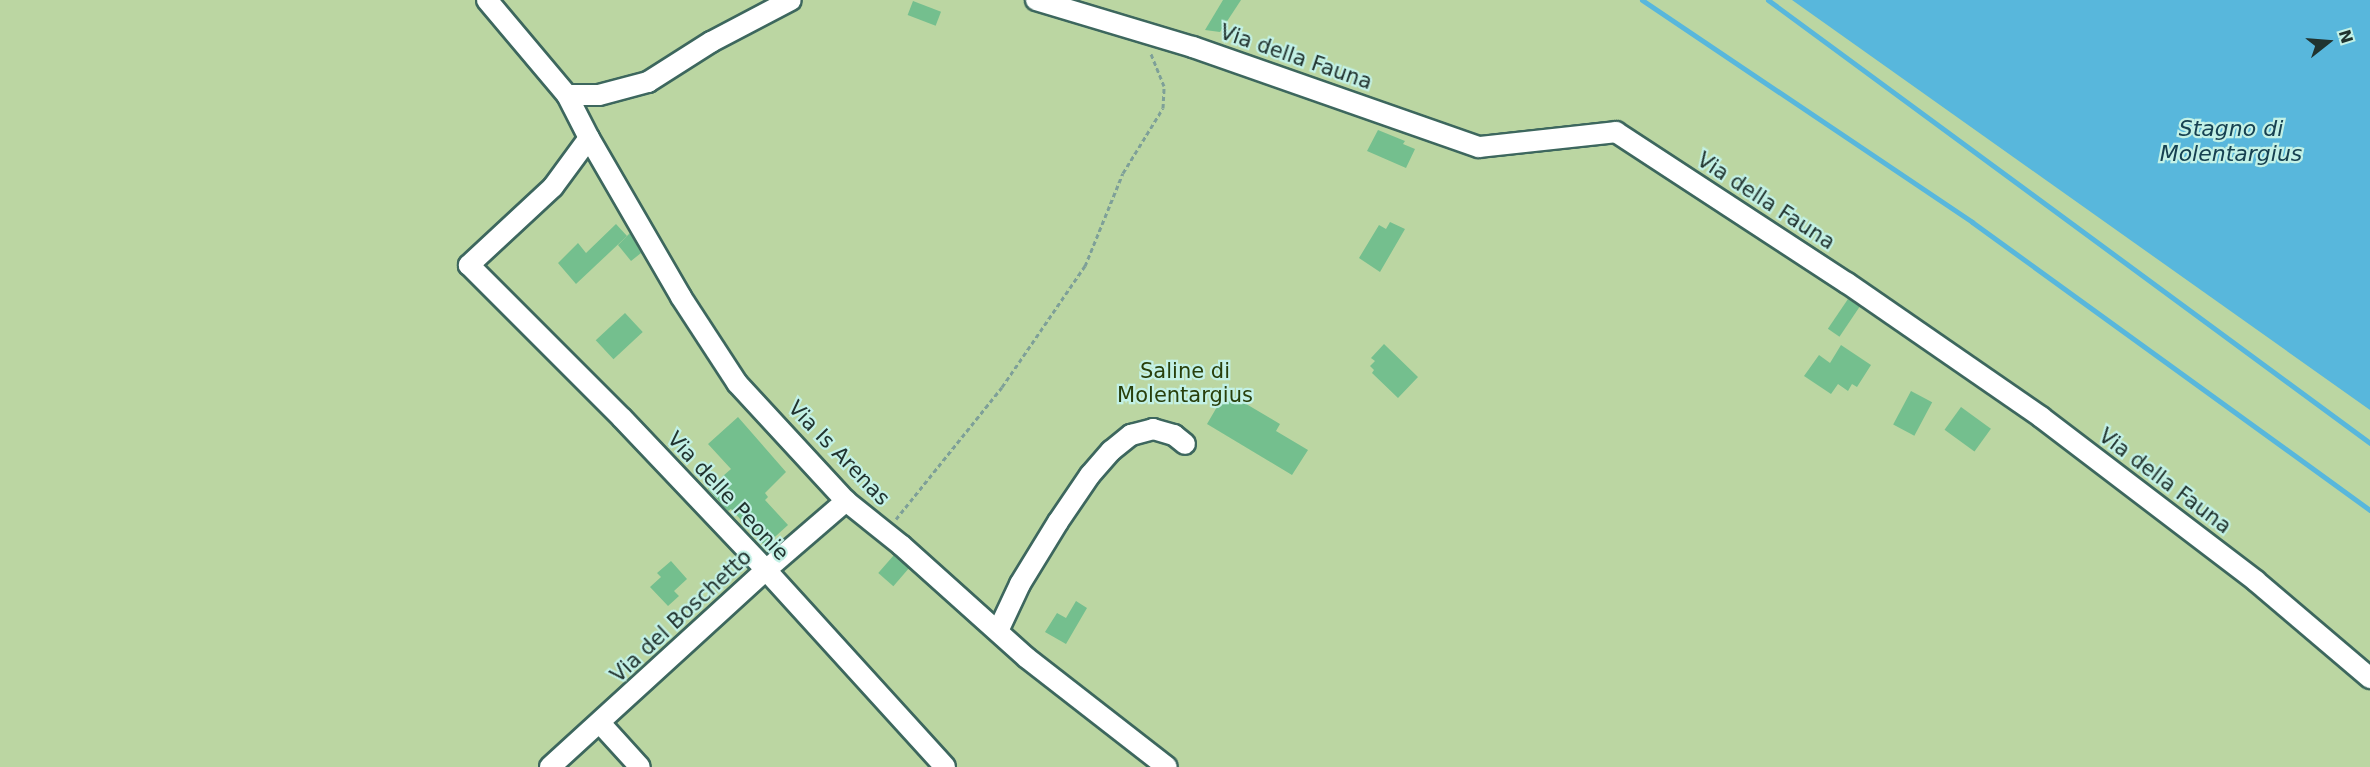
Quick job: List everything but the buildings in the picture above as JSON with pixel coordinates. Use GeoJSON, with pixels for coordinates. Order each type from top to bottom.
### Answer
{"type":"FeatureCollection","features":[{"type":"Feature","properties":{"kind":"street"},"geometry":{"type":"LineString","coordinates":[[487,0],[567,94],[599,95],[648,82],[711,42],[791,0]]}},
{"type":"Feature","properties":{"kind":"street","name":"Via della Fauna"},"geometry":{"type":"LineString","coordinates":[[1036,0],[1156,36],[1479,147],[1616,132],[1848,283],[2041,417],[2256,581],[2370,678]]}},
{"type":"Feature","properties":{"kind":"street","name":"Via Is Arenas"},"geometry":{"type":"LineString","coordinates":[[567,94],[589,138],[681,297],[737,383],[846,501],[998,631],[1167,767]]}},
{"type":"Feature","properties":{"kind":"street","name":"Via delle Peonie"},"geometry":{"type":"LineString","coordinates":[[589,138],[553,188],[469,265],[622,418],[766,570],[945,767]]}},
{"type":"Feature","properties":{"kind":"street"},"geometry":{"type":"LineString","coordinates":[[998,631],[1020,584],[1058,522],[1090,475],[1111,451],[1131,435],[1153,429],[1174,435],[1185,444]]}},
{"type":"Feature","properties":{"kind":"street","name":"Via del Boschetto"},"geometry":{"type":"LineString","coordinates":[[550,767],[766,570],[846,501]]}},
{"type":"Feature","properties":{"kind":"street"},"geometry":{"type":"LineString","coordinates":[[600,723],[640,767]]}},
{"type":"Feature","properties":{"kind":"path"},"geometry":{"type":"LineString","coordinates":[[885,532],[1002,387],[1085,266],[1123,173],[1163,108],[1164,86],[1150,53],[1156,36]]}},
{"type":"Feature","properties":{"kind":"green space","name":"Saline di Molentargius"},"geometry":{"type":"Polygon","coordinates":[[[0,0],[2370,0],[2370,767],[0,767],[0,0]]]}},
{"type":"Feature","properties":{"kind":"water","name":"Stagno di Molentargius"},"geometry":{"type":"Polygon","coordinates":[[[1792,0],[2370,0],[2370,410],[1792,0]]]}},
{"type":"Feature","properties":{"kind":"waterway"},"geometry":{"type":"LineString","coordinates":[[1642,0],[1972,222],[2370,510]]}},
{"type":"Feature","properties":{"kind":"waterway"},"geometry":{"type":"LineString","coordinates":[[1768,0],[2370,443]]}}]}
